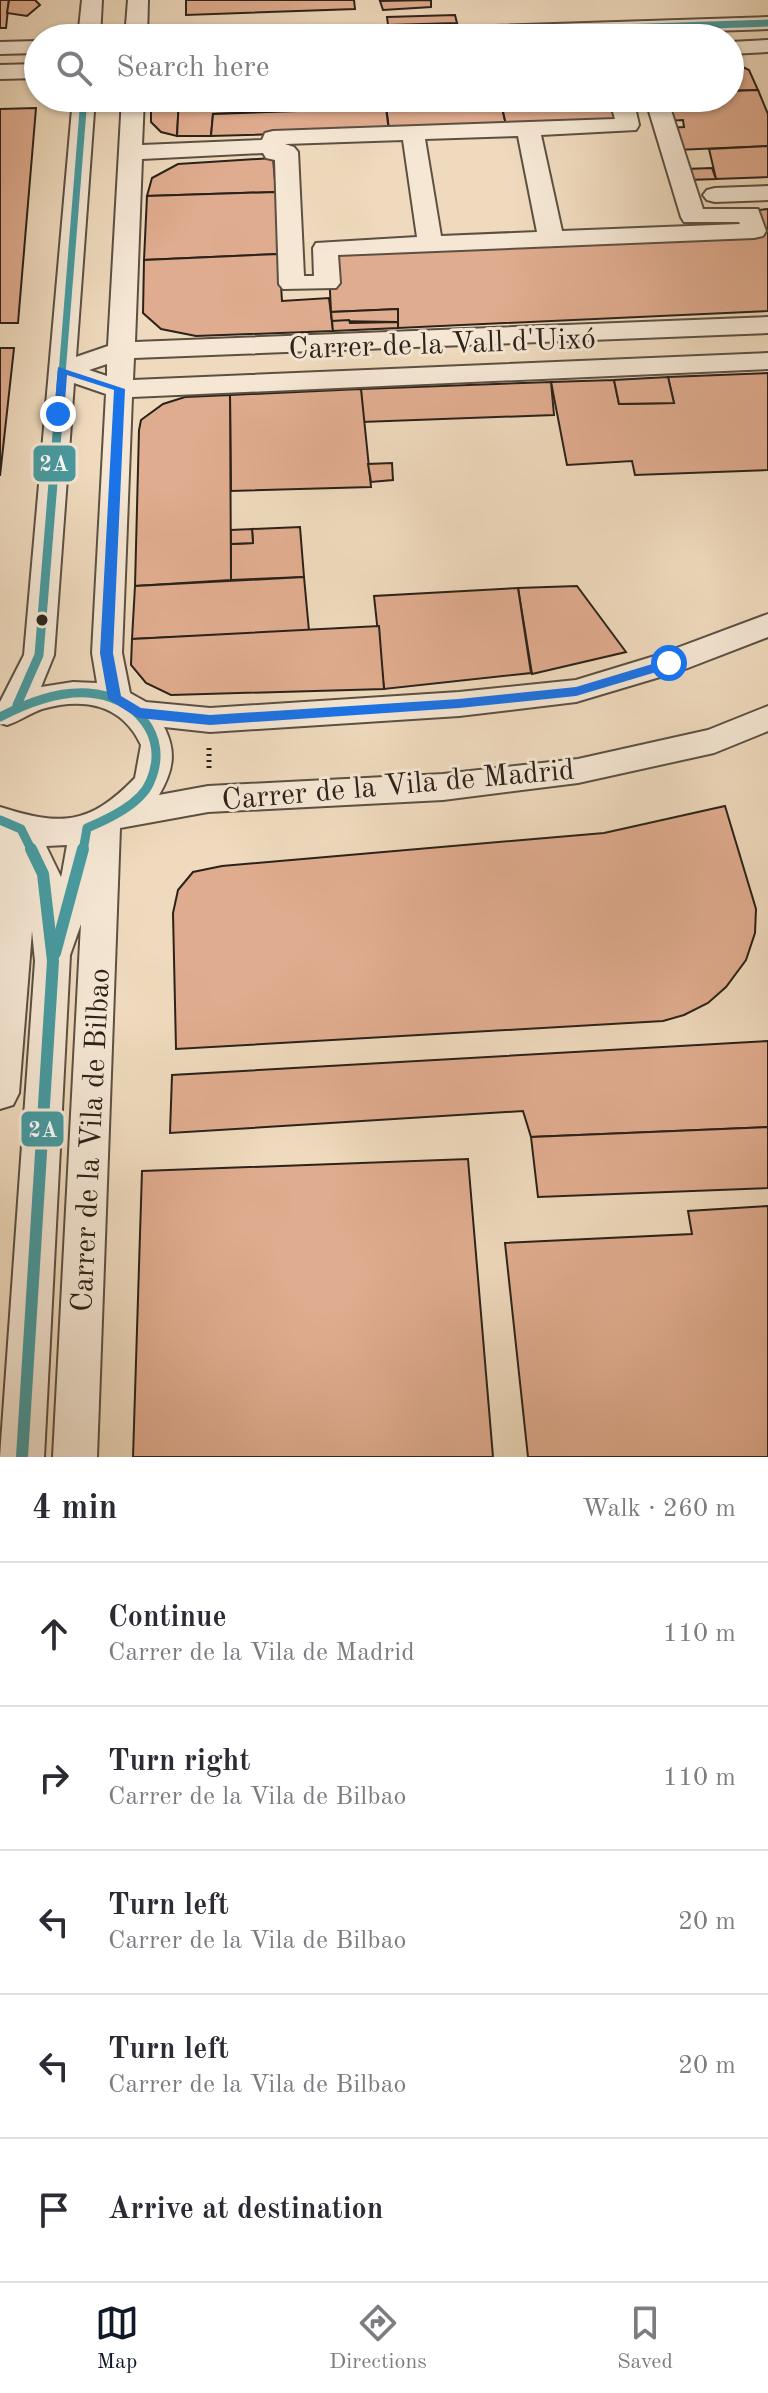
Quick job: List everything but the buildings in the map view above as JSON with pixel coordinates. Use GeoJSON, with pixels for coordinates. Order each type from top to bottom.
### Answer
{"type":"FeatureCollection","features":[{"type":"Feature","properties":{"kind":"street"},"geometry":{"type":"LineString","coordinates":[[90,24],[92,0]]}},
{"type":"Feature","properties":{"kind":"street"},"geometry":{"type":"LineString","coordinates":[[137,24],[138,0]]}},
{"type":"Feature","properties":{"kind":"street"},"geometry":{"type":"LineString","coordinates":[[732,24],[762,23],[767,48],[744,48]]}},
{"type":"Feature","properties":{"kind":"street"},"geometry":{"type":"LineString","coordinates":[[0,48],[24,47]]}},
{"type":"Feature","properties":{"kind":"street"},"geometry":{"type":"LineString","coordinates":[[0,72],[24,71]]}},
{"type":"Feature","properties":{"kind":"street"},"geometry":{"type":"LineString","coordinates":[[9,711],[39,655],[83,112]]}},
{"type":"Feature","properties":{"kind":"street"},"geometry":{"type":"LineString","coordinates":[[53,961],[79,873],[103,822],[150,783],[157,745],[126,706],[107,653],[132,112]]}},
{"type":"Feature","properties":{"kind":"street"},"geometry":{"type":"LineString","coordinates":[[624,112],[628,125],[273,138],[274,153],[286,152],[292,284],[327,283],[325,248],[754,231],[749,214],[693,217],[660,112]]}},
{"type":"Feature","properties":{"kind":"street"},"geometry":{"type":"LineString","coordinates":[[528,129],[551,239]]}},
{"type":"Feature","properties":{"kind":"street"},"geometry":{"type":"LineString","coordinates":[[413,133],[430,244]]}},
{"type":"Feature","properties":{"kind":"street"},"geometry":{"type":"LineString","coordinates":[[130,153],[273,146]]}},
{"type":"Feature","properties":{"kind":"street"},"geometry":{"type":"LineString","coordinates":[[686,196],[768,193]]}},
{"type":"Feature","properties":{"kind":"street","name":"Carrer de la Vall d'Uixó"},"geometry":{"type":"LineString","coordinates":[[121,351],[768,325]]}},
{"type":"Feature","properties":{"kind":"street"},"geometry":{"type":"LineString","coordinates":[[62,370],[121,351]]}},
{"type":"Feature","properties":{"kind":"street","name":"Carrer de la Vall d'Uixó"},"geometry":{"type":"LineString","coordinates":[[119,389],[768,361]]}},
{"type":"Feature","properties":{"kind":"street"},"geometry":{"type":"LineString","coordinates":[[62,370],[119,389]]}},
{"type":"Feature","properties":{"kind":"street"},"geometry":{"type":"LineString","coordinates":[[9,711],[66,692],[210,720],[459,704],[576,691],[669,663],[768,625]]}},
{"type":"Feature","properties":{"kind":"street","name":"Carrer de la Vila de Madrid"},"geometry":{"type":"LineString","coordinates":[[9,824],[53,833],[208,799],[443,787],[578,771],[714,741],[768,718]]}},
{"type":"Feature","properties":{"kind":"street","name":"Carrer de la Vila de Bilbao"},"geometry":{"type":"LineString","coordinates":[[75,1457],[103,822]]}},
{"type":"Feature","properties":{"kind":"street"},"geometry":{"type":"LineString","coordinates":[[9,824],[43,874],[53,961],[22,1457]]}},
{"type":"Feature","properties":{"kind":"street"},"geometry":{"type":"LineString","coordinates":[[0,1093],[19,879],[9,824]]}},
{"type":"Feature","properties":{"kind":"path"},"geometry":{"type":"LineString","coordinates":[[208,799],[210,720]]}},
{"type":"Feature","properties":{"kind":"transit line","name":"2A"},"geometry":{"type":"LineString","coordinates":[[737,24],[768,23]]}},
{"type":"Feature","properties":{"kind":"transit line","name":"2A"},"geometry":{"type":"LineString","coordinates":[[17,705],[39,655],[83,112]]}},
{"type":"Feature","properties":{"kind":"transit line","name":"2A"},"geometry":{"type":"LineString","coordinates":[[0,717],[51,696],[69,693],[105,695],[137,712],[157,745],[150,783],[118,815],[87,828],[79,873],[55,953]]}},
{"type":"Feature","properties":{"kind":"transit line","name":"2A"},"geometry":{"type":"LineString","coordinates":[[0,820],[21,829],[43,874],[53,961],[22,1457]]}},
{"type":"Feature","properties":{"kind":"route"},"geometry":{"type":"LineString","coordinates":[[58,414],[62,370],[119,389],[107,653],[115,699],[138,713],[210,720],[459,704],[576,691],[669,663]]}}]}
